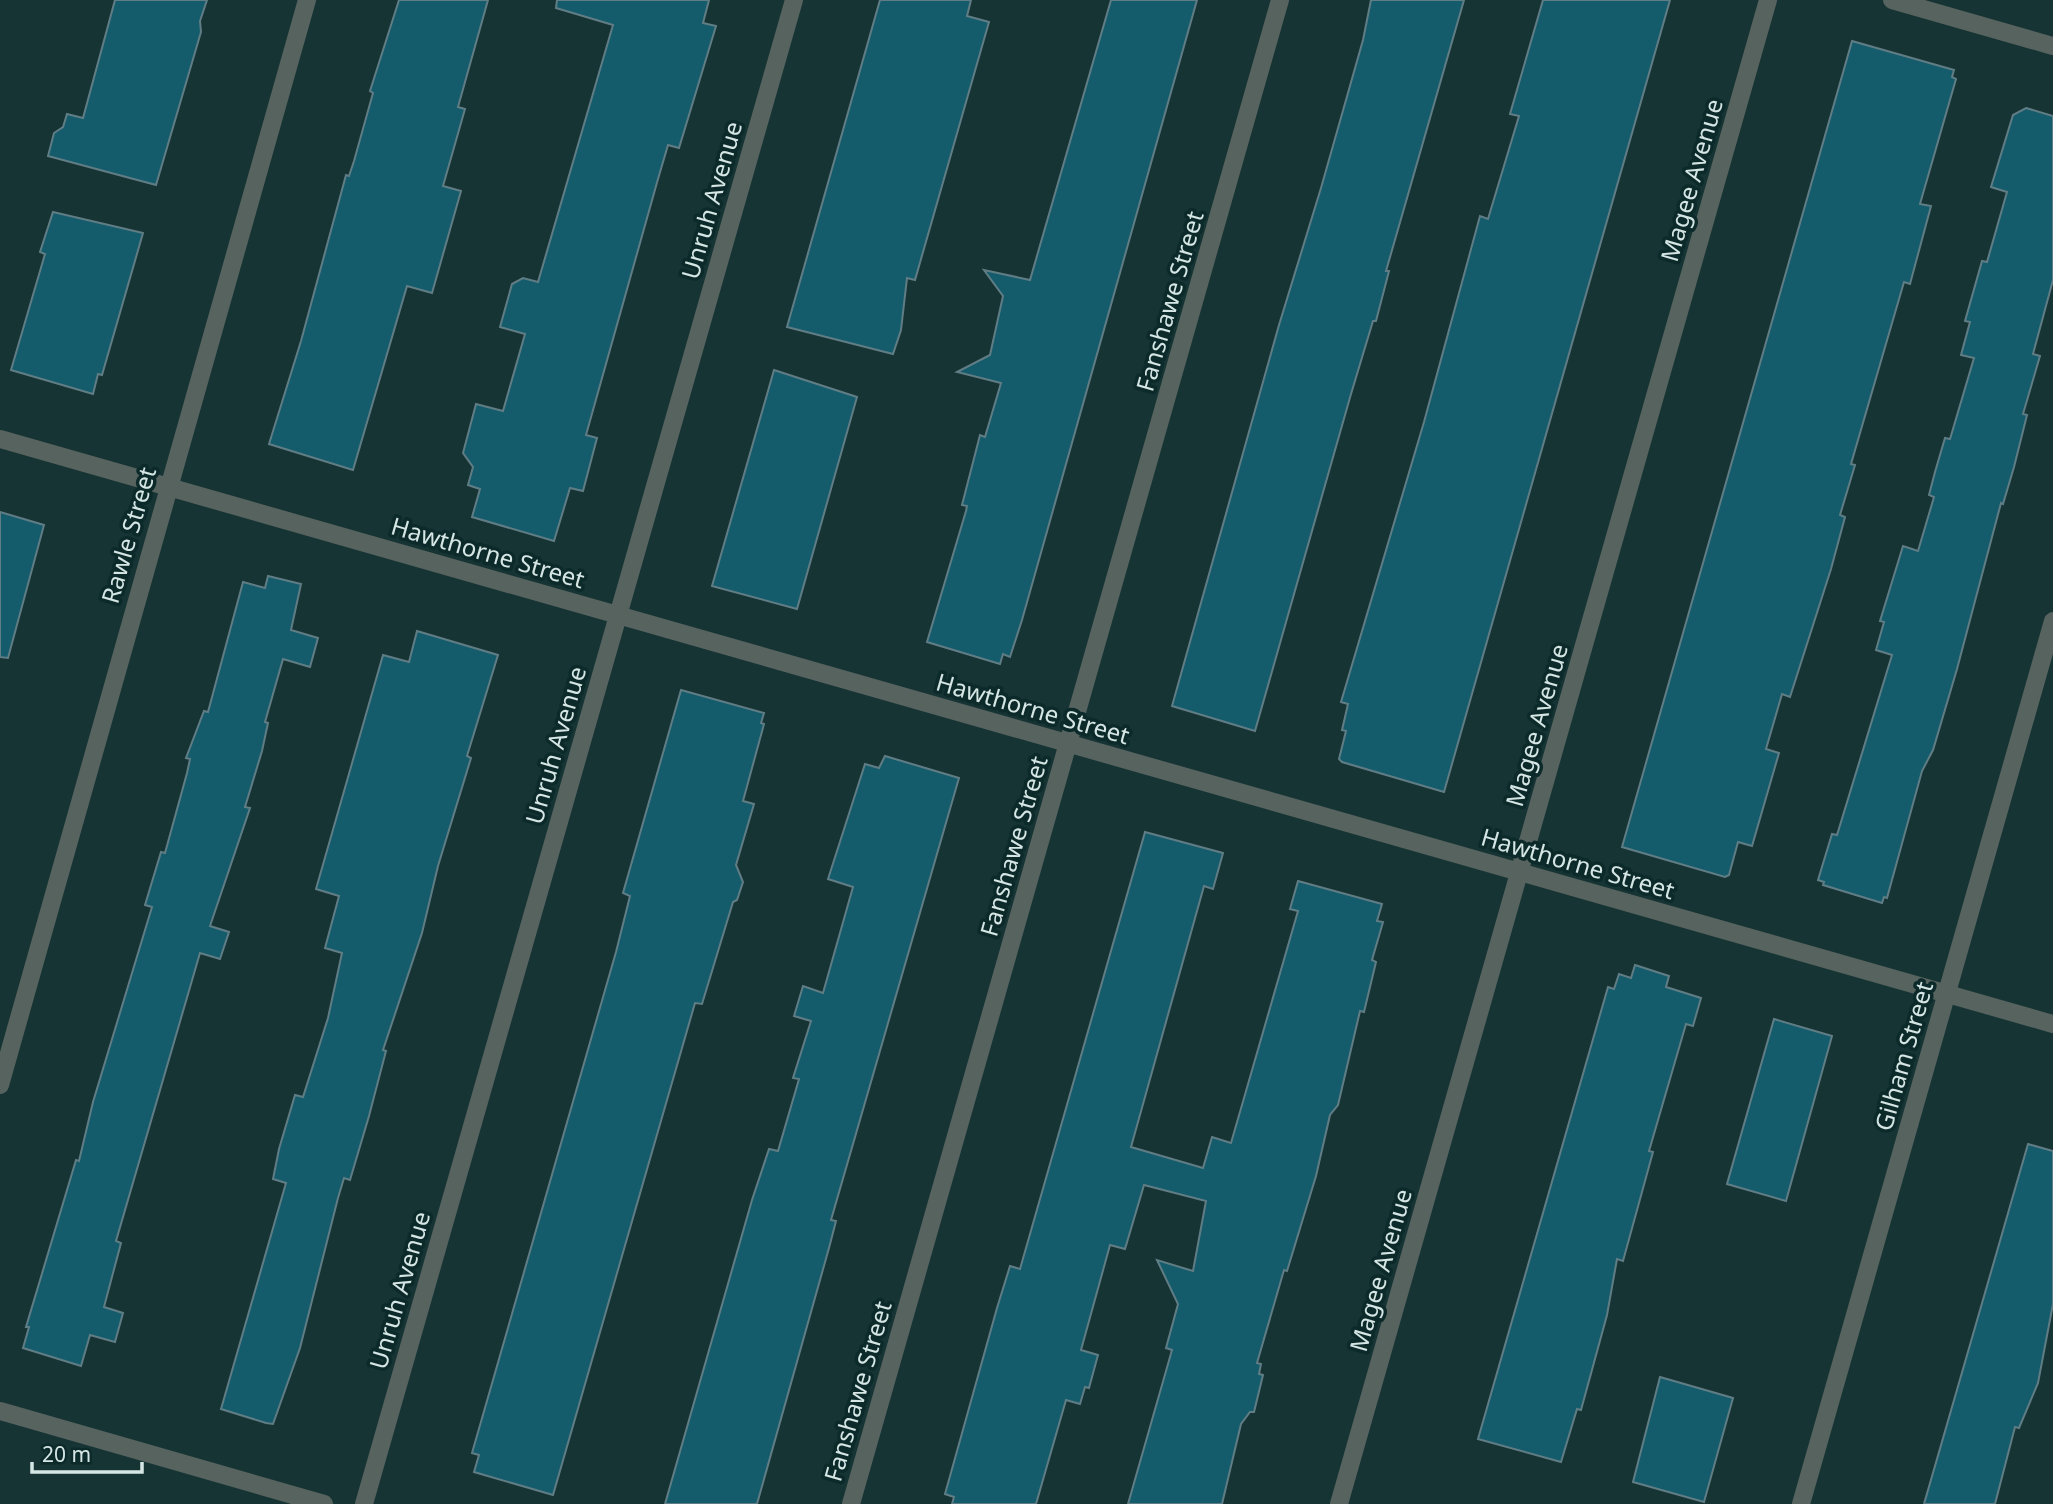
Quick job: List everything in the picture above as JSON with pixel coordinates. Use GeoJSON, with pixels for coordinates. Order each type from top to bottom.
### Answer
{"type":"FeatureCollection","features":[{"type":"Feature","properties":{"kind":"street","name":"Rawle Street"},"geometry":{"type":"LineString","coordinates":[[0,1085],[167,486],[307,0]]}},
{"type":"Feature","properties":{"kind":"street","name":"Unruh Avenue"},"geometry":{"type":"LineString","coordinates":[[364,1504],[794,0]]}},
{"type":"Feature","properties":{"kind":"street","name":"Fanshawe Street"},"geometry":{"type":"LineString","coordinates":[[851,1504],[1280,0]]}},
{"type":"Feature","properties":{"kind":"street","name":"Magee Avenue"},"geometry":{"type":"LineString","coordinates":[[1339,1504],[1768,0]]}},
{"type":"Feature","properties":{"kind":"street"},"geometry":{"type":"LineString","coordinates":[[1892,0],[2053,46]]}},
{"type":"Feature","properties":{"kind":"street","name":"Hawthorne Street"},"geometry":{"type":"LineString","coordinates":[[0,439],[2053,1024]]}},
{"type":"Feature","properties":{"kind":"street","name":"Gilham Street"},"geometry":{"type":"LineString","coordinates":[[1801,1504],[2053,621]]}},
{"type":"Feature","properties":{"kind":"street"},"geometry":{"type":"LineString","coordinates":[[0,1411],[324,1504]]}},
{"type":"Feature","properties":{"kind":"building"},"geometry":{"type":"Polygon","coordinates":[[[115,0],[207,0],[200,21],[201,32],[156,185],[48,156],[54,133],[63,127],[67,114],[83,118],[115,0]]]}},
{"type":"Feature","properties":{"kind":"building"},"geometry":{"type":"Polygon","coordinates":[[[399,0],[488,0],[458,107],[465,109],[443,186],[461,191],[432,293],[407,286],[353,470],[269,444],[301,341],[346,175],[349,176],[354,161],[373,93],[370,91],[399,0]]]}},
{"type":"Feature","properties":{"kind":"building"},"geometry":{"type":"Polygon","coordinates":[[[557,0],[709,0],[703,23],[716,26],[679,148],[668,145],[658,179],[586,435],[597,438],[583,491],[570,488],[554,541],[472,517],[480,489],[468,485],[473,467],[463,453],[476,404],[503,411],[525,334],[500,327],[512,284],[523,278],[538,282],[613,25],[556,8],[557,0]]]}},
{"type":"Feature","properties":{"kind":"building"},"geometry":{"type":"Polygon","coordinates":[[[880,0],[971,0],[967,16],[989,22],[915,280],[907,278],[901,330],[893,354],[787,327],[880,0]]]}},
{"type":"Feature","properties":{"kind":"building"},"geometry":{"type":"Polygon","coordinates":[[[1111,0],[1197,0],[1022,620],[1010,657],[1003,654],[1000,664],[927,642],[966,511],[967,506],[962,505],[980,435],[985,437],[1001,383],[957,372],[990,355],[1003,296],[984,270],[1030,280],[1111,0]]]}},
{"type":"Feature","properties":{"kind":"building"},"geometry":{"type":"Polygon","coordinates":[[[1371,0],[1464,0],[1386,271],[1389,271],[1376,321],[1373,321],[1351,394],[1255,731],[1172,706],[1279,325],[1363,40],[1371,0]]]}},
{"type":"Feature","properties":{"kind":"building"},"geometry":{"type":"Polygon","coordinates":[[[1543,0],[1670,0],[1444,792],[1342,762],[1339,759],[1346,731],[1342,730],[1348,704],[1341,702],[1424,422],[1480,216],[1488,219],[1519,116],[1510,114],[1543,0]]]}},
{"type":"Feature","properties":{"kind":"building"},"geometry":{"type":"Polygon","coordinates":[[[1852,41],[1954,70],[1952,77],[1956,79],[1920,204],[1931,206],[1910,284],[1904,282],[1851,464],[1855,465],[1840,515],[1845,517],[1831,569],[1790,697],[1782,694],[1766,749],[1779,753],[1752,846],[1738,842],[1729,875],[1725,877],[1622,847],[1852,41]]]}},
{"type":"Feature","properties":{"kind":"building"},"geometry":{"type":"Polygon","coordinates":[[[2026,108],[2053,116],[2053,280],[2033,354],[2040,356],[2023,414],[2027,415],[2014,467],[2003,504],[2001,503],[1957,669],[1933,750],[1922,771],[1887,898],[1884,897],[1882,903],[1823,885],[1824,882],[1818,880],[1832,834],[1837,835],[1892,655],[1876,650],[1884,622],[1880,621],[1903,546],[1918,551],[1934,497],[1929,495],[1935,472],[1945,438],[1950,439],[1974,358],[1961,355],[1970,322],[1965,321],[1982,261],[1987,262],[2007,192],[1991,187],[2013,115],[2026,108]]]}},
{"type":"Feature","properties":{"kind":"building"},"geometry":{"type":"Polygon","coordinates":[[[53,212],[143,233],[102,375],[98,374],[93,394],[11,370],[45,254],[40,252],[53,212]]]}},
{"type":"Feature","properties":{"kind":"building"},"geometry":{"type":"Polygon","coordinates":[[[774,370],[857,397],[797,609],[712,586],[774,370]]]}},
{"type":"Feature","properties":{"kind":"building"},"geometry":{"type":"Polygon","coordinates":[[[0,512],[44,525],[8,658],[0,657],[0,512]]]}},
{"type":"Feature","properties":{"kind":"building"},"geometry":{"type":"Polygon","coordinates":[[[268,576],[301,584],[291,630],[318,638],[310,667],[283,659],[265,722],[268,723],[262,751],[245,807],[250,808],[210,926],[229,932],[220,959],[200,953],[116,1241],[121,1243],[104,1307],[123,1313],[115,1342],[90,1335],[81,1366],[23,1348],[29,1327],[26,1327],[76,1160],[79,1161],[93,1102],[152,907],[145,905],[161,852],[165,853],[187,773],[190,759],[186,758],[204,711],[208,712],[243,582],[265,588],[268,576]]]}},
{"type":"Feature","properties":{"kind":"building"},"geometry":{"type":"Polygon","coordinates":[[[417,631],[498,655],[467,756],[471,758],[438,866],[422,933],[383,1050],[386,1051],[369,1116],[350,1180],[344,1178],[338,1198],[300,1348],[273,1424],[266,1423],[221,1409],[286,1183],[273,1179],[279,1149],[295,1095],[303,1097],[328,1018],[342,953],[325,948],[339,896],[316,889],[383,655],[409,662],[417,631]]]}},
{"type":"Feature","properties":{"kind":"building"},"geometry":{"type":"Polygon","coordinates":[[[681,690],[764,713],[761,723],[764,724],[743,801],[754,804],[736,865],[743,882],[737,900],[733,902],[702,1004],[695,1003],[553,1495],[474,1472],[479,1455],[472,1453],[616,952],[630,896],[623,893],[681,690]]]}},
{"type":"Feature","properties":{"kind":"building"},"geometry":{"type":"Polygon","coordinates":[[[885,756],[959,778],[831,1220],[836,1221],[829,1248],[757,1504],[665,1504],[752,1200],[769,1149],[778,1151],[799,1079],[793,1078],[811,1021],[794,1016],[803,986],[823,993],[853,887],[828,879],[865,764],[879,768],[885,756]]]}},
{"type":"Feature","properties":{"kind":"building"},"geometry":{"type":"Polygon","coordinates":[[[1145,832],[1223,853],[1213,889],[1204,886],[1131,1147],[1203,1168],[1212,1137],[1231,1143],[1298,911],[1290,909],[1298,881],[1382,904],[1377,921],[1383,922],[1372,960],[1376,962],[1364,1012],[1360,1011],[1338,1105],[1330,1115],[1316,1176],[1287,1271],[1284,1270],[1257,1363],[1261,1364],[1259,1374],[1263,1375],[1254,1412],[1250,1412],[1241,1424],[1222,1504],[1128,1504],[1172,1350],[1166,1348],[1178,1304],[1157,1260],[1193,1271],[1206,1201],[1144,1185],[1125,1249],[1110,1245],[1081,1350],[1098,1355],[1089,1388],[1085,1387],[1080,1404],[1066,1400],[1036,1504],[952,1504],[954,1497],[945,1494],[997,1308],[1010,1266],[1020,1269],[1145,832]]]}},
{"type":"Feature","properties":{"kind":"building"},"geometry":{"type":"Polygon","coordinates":[[[1635,965],[1669,976],[1666,987],[1701,998],[1693,1026],[1686,1024],[1649,1151],[1653,1152],[1623,1261],[1617,1259],[1607,1315],[1581,1410],[1577,1409],[1561,1462],[1478,1439],[1608,987],[1614,989],[1619,974],[1631,978],[1635,965]]]}},
{"type":"Feature","properties":{"kind":"building"},"geometry":{"type":"Polygon","coordinates":[[[1774,1019],[1832,1036],[1786,1201],[1727,1184],[1774,1019]]]}},
{"type":"Feature","properties":{"kind":"building"},"geometry":{"type":"Polygon","coordinates":[[[2028,1144],[2053,1151],[2053,1304],[2038,1383],[2019,1428],[2015,1427],[1995,1504],[1924,1504],[2028,1144]]]}},
{"type":"Feature","properties":{"kind":"building"},"geometry":{"type":"Polygon","coordinates":[[[1660,1377],[1733,1398],[1704,1502],[1633,1482],[1660,1377]]]}}]}
